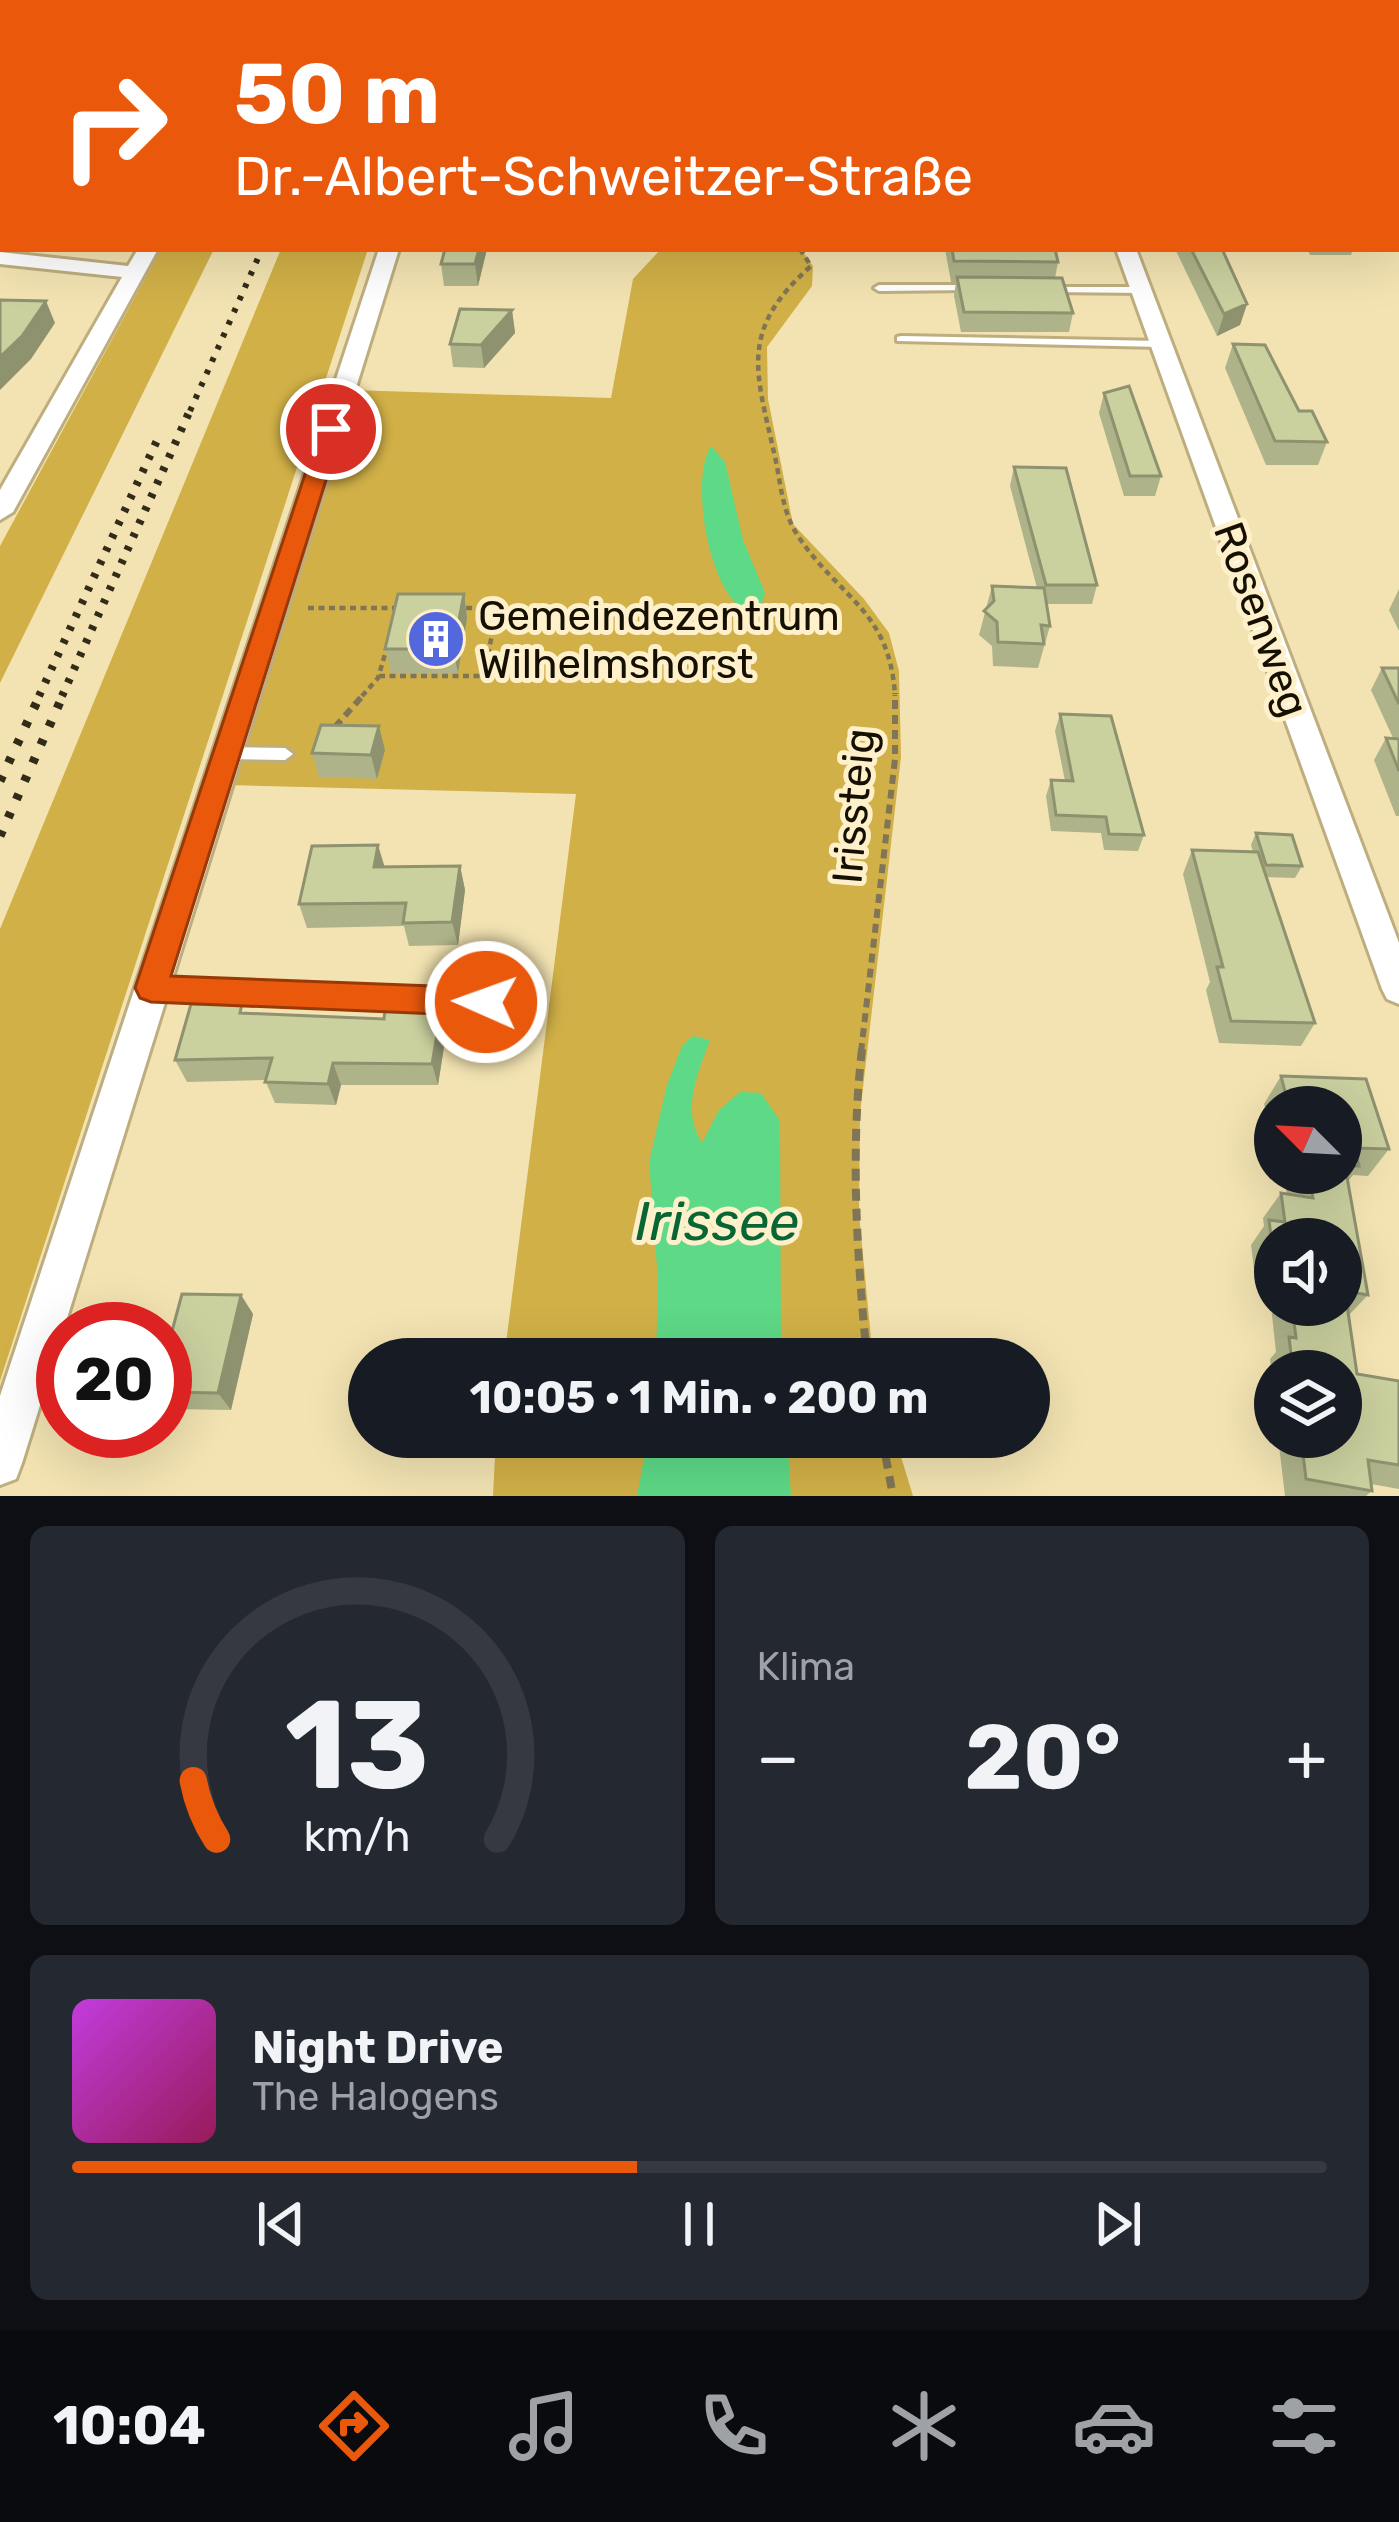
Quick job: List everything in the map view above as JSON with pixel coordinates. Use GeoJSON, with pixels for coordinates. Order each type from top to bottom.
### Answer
{"type":"FeatureCollection","features":[{"type":"Feature","properties":{"kind":"street"},"geometry":{"type":"LineString","coordinates":[[0,512],[147,252]]}},
{"type":"Feature","properties":{"kind":"street"},"geometry":{"type":"LineString","coordinates":[[0,1463],[388,252]]}},
{"type":"Feature","properties":{"kind":"street","name":"Rosenweg"},"geometry":{"type":"LineString","coordinates":[[1127,252],[1390,936],[1399,989]]}},
{"type":"Feature","properties":{"kind":"street"},"geometry":{"type":"LineString","coordinates":[[0,258],[137,273]]}},
{"type":"Feature","properties":{"kind":"lane"},"geometry":{"type":"LineString","coordinates":[[879,288],[989,289]]}},
{"type":"Feature","properties":{"kind":"lane"},"geometry":{"type":"LineString","coordinates":[[1033,289],[1142,290]]}},
{"type":"Feature","properties":{"kind":"lane"},"geometry":{"type":"LineString","coordinates":[[902,339],[1161,344]]}},
{"type":"Feature","properties":{"kind":"lane"},"geometry":{"type":"LineString","coordinates":[[226,753],[285,754]]}},
{"type":"Feature","properties":{"kind":"lane"},"geometry":{"type":"LineString","coordinates":[[151,988],[486,1002]]}},
{"type":"Feature","properties":{"kind":"path","name":"Irissteig"},"geometry":{"type":"LineString","coordinates":[[802,252],[811,266],[786,285],[765,312],[752,349],[760,404],[791,524],[884,635],[894,700],[895,759],[855,1108],[853,1215],[865,1338]]}},
{"type":"Feature","properties":{"kind":"path"},"geometry":{"type":"LineString","coordinates":[[273,608],[416,608]]}},
{"type":"Feature","properties":{"kind":"path"},"geometry":{"type":"LineString","coordinates":[[393,621],[396,608]]}},
{"type":"Feature","properties":{"kind":"path"},"geometry":{"type":"LineString","coordinates":[[379,676],[484,676],[498,608],[457,608]]}},
{"type":"Feature","properties":{"kind":"path"},"geometry":{"type":"LineString","coordinates":[[285,754],[302,749],[341,722],[379,676],[390,635]]}},
{"type":"Feature","properties":{"kind":"path"},"geometry":{"type":"LineString","coordinates":[[886,1458],[893,1496]]}},
{"type":"Feature","properties":{"kind":"shaded area"},"geometry":{"type":"Polygon","coordinates":[[[159,252],[213,252],[0,683],[0,546],[159,252]]]}},
{"type":"Feature","properties":{"kind":"shaded area"},"geometry":{"type":"Polygon","coordinates":[[[280,252],[367,252],[0,1381],[0,929],[280,252]]]}},
{"type":"Feature","properties":{"kind":"shaded area"},"geometry":{"type":"Polygon","coordinates":[[[658,252],[803,252],[813,266],[812,286],[767,347],[768,399],[793,524],[864,599],[889,633],[899,671],[901,757],[860,1114],[859,1214],[871,1338],[507,1338],[576,794],[228,785],[350,390],[611,398],[633,279],[658,252]]]}},
{"type":"Feature","properties":{"kind":"shaded area"},"geometry":{"type":"Polygon","coordinates":[[[495,1458],[901,1458],[913,1496],[493,1496],[495,1458]]]}},
{"type":"Feature","properties":{"kind":"water"},"geometry":{"type":"Polygon","coordinates":[[[711,446],[725,462],[743,540],[765,593],[761,607],[749,613],[723,585],[707,536],[702,484],[711,446]]]}},
{"type":"Feature","properties":{"kind":"water","name":"Irissee"},"geometry":{"type":"Polygon","coordinates":[[[693,1036],[710,1040],[692,1105],[702,1143],[719,1110],[740,1092],[761,1093],[780,1121],[781,1338],[657,1338],[658,1281],[649,1162],[667,1085],[682,1046],[693,1036]]]}},
{"type":"Feature","properties":{"kind":"water"},"geometry":{"type":"Polygon","coordinates":[[[644,1458],[788,1458],[791,1496],[637,1496],[644,1458]]]}},
{"type":"Feature","properties":{"kind":"building"},"geometry":{"type":"Polygon","coordinates":[[[444,252],[478,252],[475,264],[441,264],[444,252]]]}},
{"type":"Feature","properties":{"kind":"building"},"geometry":{"type":"Polygon","coordinates":[[[952,252],[1056,252],[1058,262],[954,261],[952,252]]]}},
{"type":"Feature","properties":{"kind":"building"},"geometry":{"type":"Polygon","coordinates":[[[1193,252],[1223,252],[1247,304],[1224,314],[1193,252]]]}},
{"type":"Feature","properties":{"kind":"building"},"geometry":{"type":"Polygon","coordinates":[[[957,277],[1062,278],[1073,313],[964,312],[957,277]]]}},
{"type":"Feature","properties":{"kind":"building"},"geometry":{"type":"Polygon","coordinates":[[[0,300],[46,301],[22,336],[0,357],[0,300]]]}},
{"type":"Feature","properties":{"kind":"building"},"geometry":{"type":"Polygon","coordinates":[[[460,309],[512,310],[481,345],[450,344],[460,309]]]}},
{"type":"Feature","properties":{"kind":"building"},"geometry":{"type":"Polygon","coordinates":[[[1233,344],[1265,345],[1299,411],[1312,411],[1327,442],[1275,441],[1233,344]]]}},
{"type":"Feature","properties":{"kind":"building"},"geometry":{"type":"Polygon","coordinates":[[[1129,386],[1161,476],[1130,476],[1104,393],[1129,386]]]}},
{"type":"Feature","properties":{"kind":"building"},"geometry":{"type":"Polygon","coordinates":[[[1014,467],[1066,468],[1097,585],[1046,585],[1014,467]]]}},
{"type":"Feature","properties":{"kind":"building"},"geometry":{"type":"Polygon","coordinates":[[[992,586],[1044,588],[1050,626],[1041,625],[1044,644],[998,642],[997,622],[984,611],[994,601],[992,586]]]}},
{"type":"Feature","properties":{"kind":"building"},"geometry":{"type":"Polygon","coordinates":[[[398,594],[464,594],[453,649],[385,649],[398,594]]]}},
{"type":"Feature","properties":{"kind":"building"},"geometry":{"type":"Polygon","coordinates":[[[1382,668],[1399,668],[1399,704],[1382,668]]]}},
{"type":"Feature","properties":{"kind":"building"},"geometry":{"type":"Polygon","coordinates":[[[1060,714],[1111,716],[1144,835],[1109,834],[1106,817],[1056,815],[1051,780],[1073,781],[1060,714]]]}},
{"type":"Feature","properties":{"kind":"building"},"geometry":{"type":"Polygon","coordinates":[[[321,725],[379,726],[371,755],[312,753],[321,725]]]}},
{"type":"Feature","properties":{"kind":"building"},"geometry":{"type":"Polygon","coordinates":[[[1386,738],[1399,739],[1399,771],[1386,738]]]}},
{"type":"Feature","properties":{"kind":"building"},"geometry":{"type":"Polygon","coordinates":[[[1256,833],[1292,835],[1302,866],[1266,865],[1256,833]]]}},
{"type":"Feature","properties":{"kind":"building"},"geometry":{"type":"Polygon","coordinates":[[[378,845],[374,867],[460,866],[452,922],[403,923],[406,903],[299,904],[312,846],[378,845]]]}},
{"type":"Feature","properties":{"kind":"building"},"geometry":{"type":"Polygon","coordinates":[[[1192,850],[1258,852],[1315,1023],[1231,1021],[1217,967],[1223,967],[1192,850]]]}},
{"type":"Feature","properties":{"kind":"building"},"geometry":{"type":"Polygon","coordinates":[[[191,1004],[242,1004],[240,1013],[384,1019],[385,1010],[441,1011],[432,1064],[333,1063],[328,1084],[265,1082],[272,1058],[175,1060],[191,1004]]]}},
{"type":"Feature","properties":{"kind":"building"},"geometry":{"type":"Polygon","coordinates":[[[1281,1076],[1366,1079],[1389,1149],[1362,1148],[1362,1086],[1284,1086],[1281,1076]]]}},
{"type":"Feature","properties":{"kind":"building"},"geometry":{"type":"Polygon","coordinates":[[[1281,1194],[1313,1198],[1312,1194],[1350,1194],[1354,1218],[1284,1218],[1281,1194]]]}},
{"type":"Feature","properties":{"kind":"building"},"geometry":{"type":"Polygon","coordinates":[[[1362,1261],[1368,1295],[1362,1294],[1362,1261]]]}},
{"type":"Feature","properties":{"kind":"building"},"geometry":{"type":"Polygon","coordinates":[[[182,1294],[241,1295],[218,1393],[192,1393],[192,1302],[180,1302],[182,1294]]]}},
{"type":"Feature","properties":{"kind":"building"},"geometry":{"type":"Polygon","coordinates":[[[1295,1326],[1350,1326],[1354,1350],[1291,1350],[1289,1337],[1296,1338],[1295,1326]]]}},
{"type":"Feature","properties":{"kind":"building"},"geometry":{"type":"Polygon","coordinates":[[[1362,1375],[1399,1381],[1399,1465],[1368,1460],[1372,1491],[1306,1479],[1304,1458],[1362,1458],[1362,1375]]]}},
{"type":"Feature","properties":{"kind":"railway"},"geometry":{"type":"LineString","coordinates":[[190,411],[261,252]]}},
{"type":"Feature","properties":{"kind":"railway"},"geometry":{"type":"LineString","coordinates":[[62,696],[191,408]]}},
{"type":"Feature","properties":{"kind":"railway"},"geometry":{"type":"LineString","coordinates":[[39,696],[160,434]]}},
{"type":"Feature","properties":{"kind":"railway"},"geometry":{"type":"LineString","coordinates":[[0,781],[41,693]]}},
{"type":"Feature","properties":{"kind":"railway"},"geometry":{"type":"LineString","coordinates":[[0,836],[64,693]]}},
{"type":"Feature","properties":{"kind":"place","name":"Gemeindezentrum Wilhelmshorst"},"geometry":{"type":"Point","coordinates":[436,639]}},
{"type":"Feature","properties":{"kind":"route"},"geometry":{"type":"LineString","coordinates":[[331,429],[151,988],[486,1002]]}}]}
